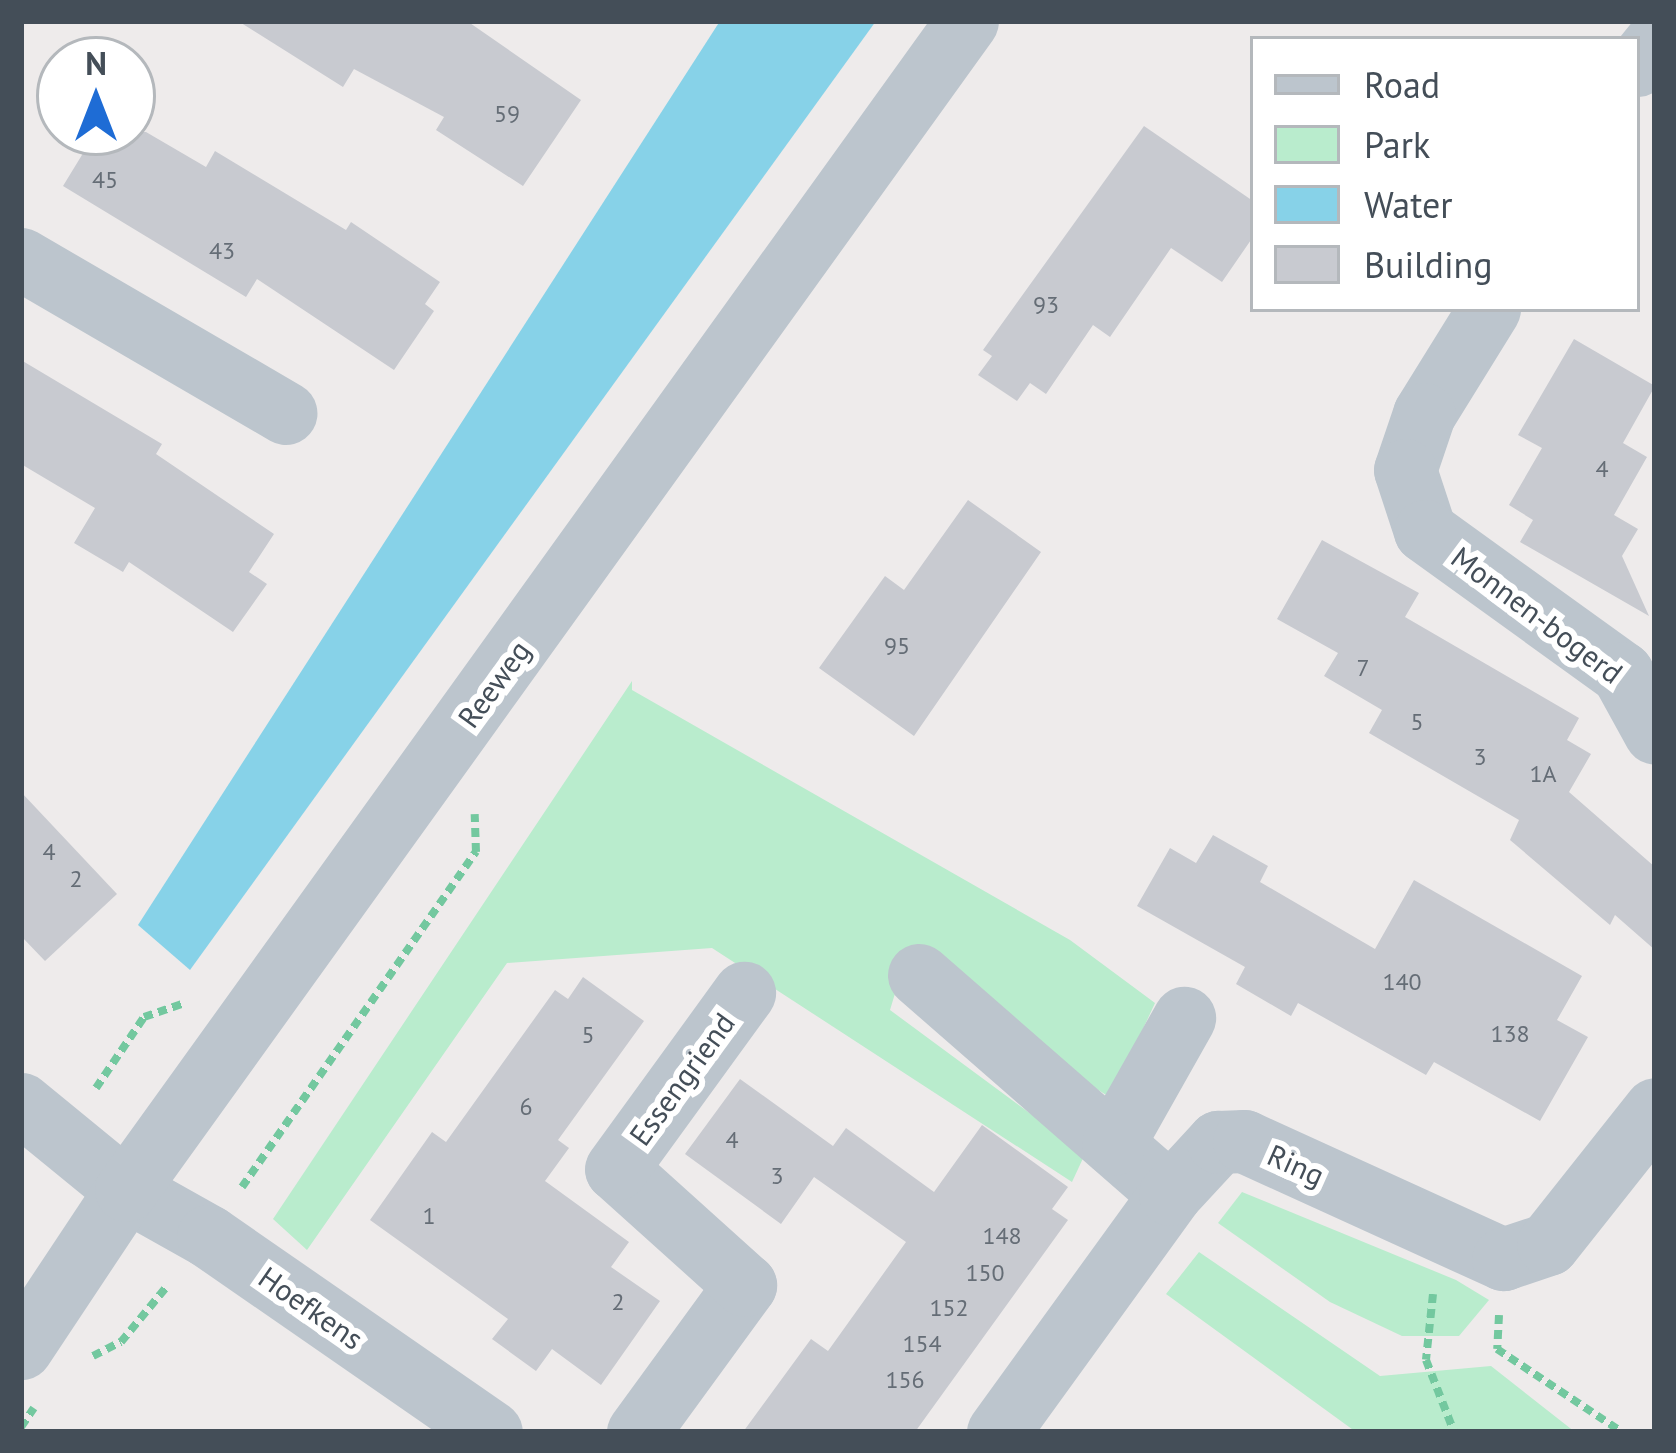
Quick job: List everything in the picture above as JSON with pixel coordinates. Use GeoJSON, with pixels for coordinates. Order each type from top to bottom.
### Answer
{"type":"FeatureCollection","features":[{"type":"Feature","properties":{"kind":"street","name":"Reeweg"},"geometry":{"type":"LineString","coordinates":[[21,1348],[126,1190],[967,21]]}},
{"type":"Feature","properties":{"kind":"street"},"geometry":{"type":"LineString","coordinates":[[21,259],[286,413]]}},
{"type":"Feature","properties":{"kind":"street","name":"Monnen-bogerd"},"geometry":{"type":"LineString","coordinates":[[1487,312],[1424,414],[1405,470],[1426,531],[1622,673],[1655,734]]}},
{"type":"Feature","properties":{"kind":"street"},"geometry":{"type":"LineString","coordinates":[[919,975],[1169,1194]]}},
{"type":"Feature","properties":{"kind":"street","name":"Essengriend"},"geometry":{"type":"LineString","coordinates":[[638,1432],[745,1285],[616,1169],[744,993]]}},
{"type":"Feature","properties":{"kind":"street"},"geometry":{"type":"LineString","coordinates":[[1113,1144],[1184,1018]]}},
{"type":"Feature","properties":{"kind":"street","name":"Hoefkens"},"geometry":{"type":"LineString","coordinates":[[21,1104],[126,1190],[208,1236],[418,1412],[491,1432]]}},
{"type":"Feature","properties":{"kind":"street"},"geometry":{"type":"LineString","coordinates":[[1478,1247],[1548,1244],[1655,1109]]}},
{"type":"Feature","properties":{"kind":"street","name":"Ring"},"geometry":{"type":"LineString","coordinates":[[998,1432],[1169,1194],[1218,1142],[1244,1141],[1478,1247]]}},
{"type":"Feature","properties":{"kind":"path"},"geometry":{"type":"LineString","coordinates":[[1454,1432],[1426,1360],[1431,1300],[1478,1247]]}},
{"type":"Feature","properties":{"kind":"path"},"geometry":{"type":"LineString","coordinates":[[1478,1247],[1497,1349],[1622,1432]]}},
{"type":"Feature","properties":{"kind":"green space"},"geometry":{"type":"Polygon","coordinates":[[[632,681],[632,690],[1070,940],[1155,1003],[1111,1098],[903,967],[890,1010],[1085,1154],[1072,1182],[712,948],[507,963],[307,1250],[273,1219],[632,681]]]}},
{"type":"Feature","properties":{"kind":"green space"},"geometry":{"type":"Polygon","coordinates":[[[1242,1192],[1456,1280],[1489,1300],[1459,1336],[1402,1336],[1330,1302],[1218,1223],[1242,1192]]]}},
{"type":"Feature","properties":{"kind":"green space"},"geometry":{"type":"Polygon","coordinates":[[[1199,1252],[1380,1376],[1491,1366],[1575,1432],[1356,1432],[1166,1294],[1199,1252]]]}},
{"type":"Feature","properties":{"kind":"water"},"geometry":{"type":"Polygon","coordinates":[[[720,21],[876,21],[190,970],[138,925],[720,21]]]}},
{"type":"Feature","properties":{"kind":"building"},"geometry":{"type":"Polygon","coordinates":[[[238,21],[467,21],[581,100],[523,186],[436,130],[444,117],[354,69],[343,87],[238,21]]]}},
{"type":"Feature","properties":{"kind":"building"},"geometry":{"type":"Polygon","coordinates":[[[1144,126],[1250,199],[1250,241],[1222,282],[1171,248],[1110,337],[1093,325],[1046,394],[1030,383],[1017,401],[978,375],[992,356],[983,350],[1144,126]]]}},
{"type":"Feature","properties":{"kind":"building"},"geometry":{"type":"Polygon","coordinates":[[[156,138],[206,167],[215,151],[346,230],[351,222],[440,282],[425,304],[434,311],[394,370],[257,279],[246,297],[63,186],[81,156],[156,156],[156,138]]]}},
{"type":"Feature","properties":{"kind":"building"},"geometry":{"type":"Polygon","coordinates":[[[1574,339],[1655,386],[1623,443],[1647,457],[1614,515],[1638,529],[1622,556],[1649,616],[1520,542],[1533,520],[1509,505],[1542,448],[1518,435],[1574,339]]]}},
{"type":"Feature","properties":{"kind":"building"},"geometry":{"type":"Polygon","coordinates":[[[21,360],[162,444],[156,454],[274,534],[249,572],[267,584],[233,632],[129,562],[123,572],[74,543],[95,508],[21,464],[21,360]]]}},
{"type":"Feature","properties":{"kind":"building"},"geometry":{"type":"Polygon","coordinates":[[[968,500],[1041,552],[914,736],[819,668],[885,576],[904,590],[968,500]]]}},
{"type":"Feature","properties":{"kind":"building"},"geometry":{"type":"Polygon","coordinates":[[[1322,540],[1419,593],[1405,617],[1579,718],[1567,740],[1591,754],[1569,792],[1655,867],[1655,950],[1615,915],[1610,925],[1510,840],[1519,820],[1369,733],[1382,710],[1324,676],[1338,653],[1277,619],[1322,540]]]}},
{"type":"Feature","properties":{"kind":"building"},"geometry":{"type":"Polygon","coordinates":[[[21,792],[117,894],[45,961],[21,936],[21,792]]]}},
{"type":"Feature","properties":{"kind":"building"},"geometry":{"type":"Polygon","coordinates":[[[1213,835],[1268,866],[1260,882],[1375,949],[1414,880],[1582,976],[1557,1020],[1588,1037],[1540,1121],[1434,1062],[1426,1075],[1298,1003],[1291,1016],[1236,984],[1245,967],[1137,906],[1170,848],[1196,863],[1213,835]]]}},
{"type":"Feature","properties":{"kind":"building"},"geometry":{"type":"Polygon","coordinates":[[[583,977],[644,1021],[558,1140],[569,1148],[545,1181],[629,1242],[611,1267],[660,1301],[601,1385],[552,1349],[536,1371],[492,1339],[508,1319],[370,1220],[432,1132],[446,1142],[555,990],[568,999],[583,977]]]}},
{"type":"Feature","properties":{"kind":"building"},"geometry":{"type":"Polygon","coordinates":[[[740,1079],[833,1146],[846,1128],[934,1192],[982,1125],[1068,1187],[1052,1209],[1068,1220],[915,1432],[743,1432],[811,1339],[828,1351],[906,1242],[814,1177],[781,1224],[685,1154],[740,1079]]]}}]}
